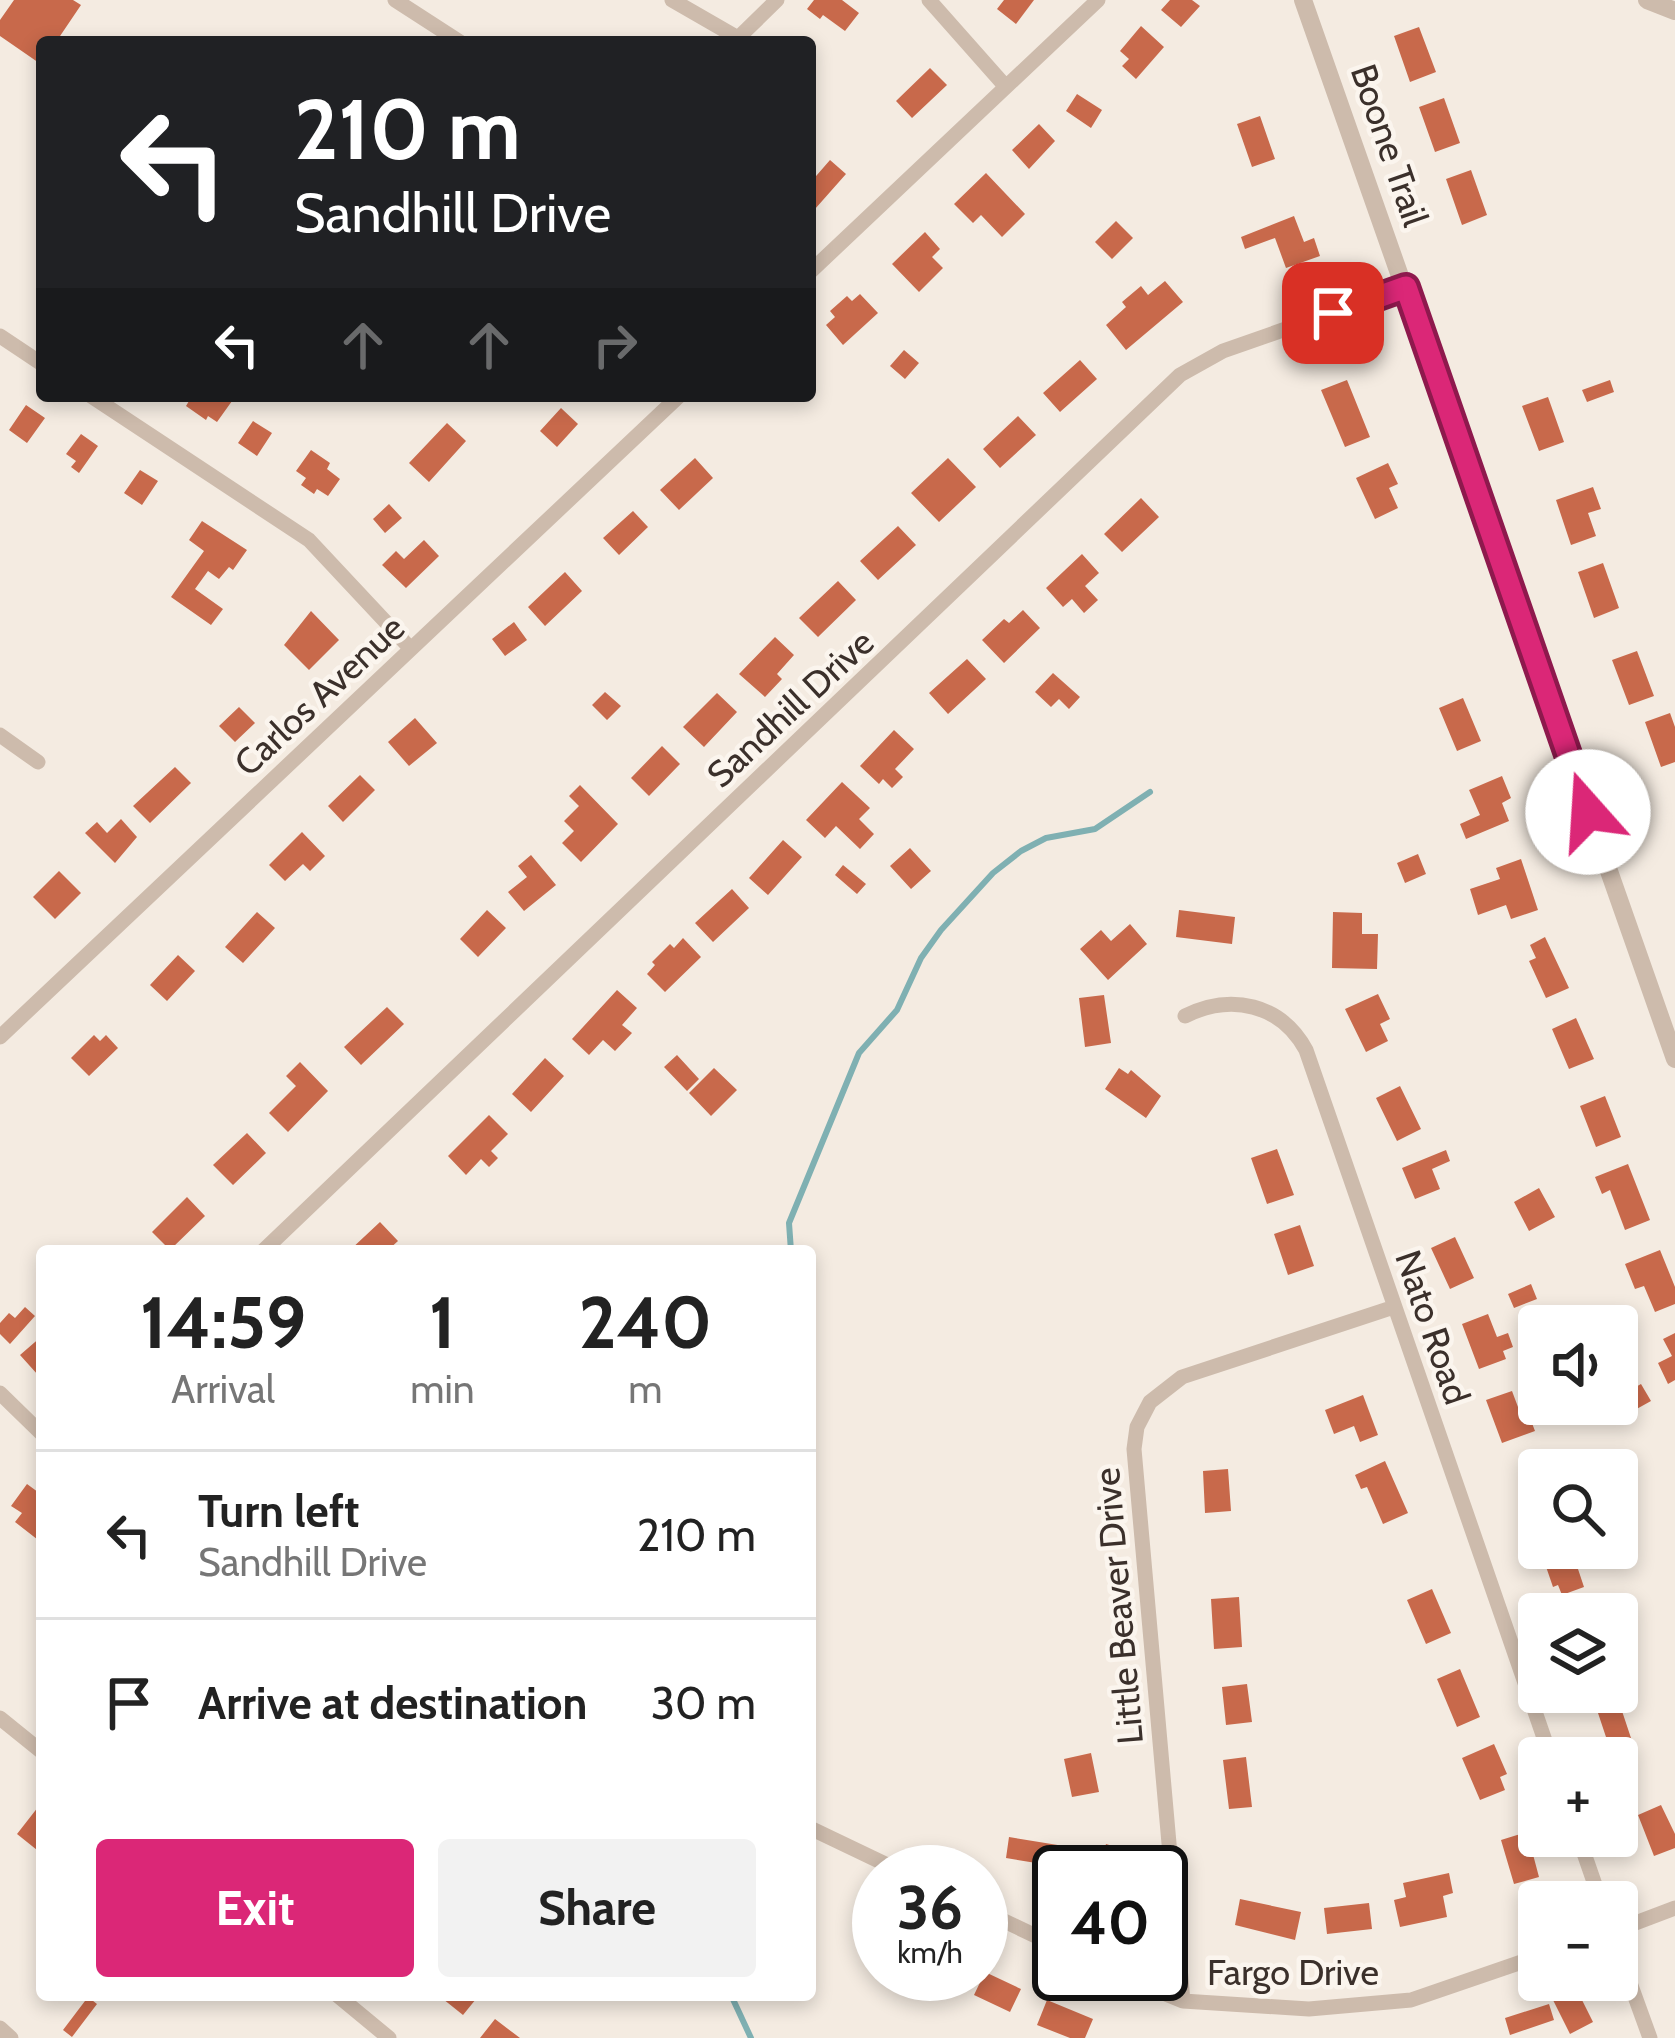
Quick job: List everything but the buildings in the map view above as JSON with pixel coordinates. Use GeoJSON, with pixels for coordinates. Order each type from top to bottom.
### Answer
{"type":"FeatureCollection","features":[{"type":"Feature","properties":{"kind":"street"},"geometry":{"type":"LineString","coordinates":[[395,0],[451,36]]}},
{"type":"Feature","properties":{"kind":"street"},"geometry":{"type":"LineString","coordinates":[[672,0],[735,36]]}},
{"type":"Feature","properties":{"kind":"street"},"geometry":{"type":"LineString","coordinates":[[740,36],[777,0]]}},
{"type":"Feature","properties":{"kind":"street"},"geometry":{"type":"LineString","coordinates":[[929,0],[1006,88]]}},
{"type":"Feature","properties":{"kind":"street"},"geometry":{"type":"LineString","coordinates":[[816,266],[1098,0]]}},
{"type":"Feature","properties":{"kind":"street","name":"Boone Trail"},"geometry":{"type":"LineString","coordinates":[[1303,0],[1675,1060]]}},
{"type":"Feature","properties":{"kind":"street"},"geometry":{"type":"LineString","coordinates":[[1647,0],[1675,11]]}},
{"type":"Feature","properties":{"kind":"street","name":"Sandhill Drive"},"geometry":{"type":"LineString","coordinates":[[269,1245],[1180,375],[1223,351],[1406,287]]}},
{"type":"Feature","properties":{"kind":"street"},"geometry":{"type":"LineString","coordinates":[[0,336],[36,360]]}},
{"type":"Feature","properties":{"kind":"street"},"geometry":{"type":"LineString","coordinates":[[100,402],[309,540],[411,649]]}},
{"type":"Feature","properties":{"kind":"street","name":"Carlos Avenue"},"geometry":{"type":"LineString","coordinates":[[0,1037],[673,402]]}},
{"type":"Feature","properties":{"kind":"street"},"geometry":{"type":"LineString","coordinates":[[0,735],[38,762]]}},
{"type":"Feature","properties":{"kind":"street","name":"Nato Road"},"geometry":{"type":"LineString","coordinates":[[1185,1016],[1215,1005],[1256,1006],[1287,1023],[1298,1036],[1544,1737]]}},
{"type":"Feature","properties":{"kind":"street","name":"Little Beaver Drive"},"geometry":{"type":"LineString","coordinates":[[1169,1845],[1134,1449],[1137,1427],[1150,1402],[1182,1377],[1394,1306]]}},
{"type":"Feature","properties":{"kind":"street"},"geometry":{"type":"LineString","coordinates":[[0,1393],[36,1428]]}},
{"type":"Feature","properties":{"kind":"street"},"geometry":{"type":"LineString","coordinates":[[0,1718],[36,1747]]}},
{"type":"Feature","properties":{"kind":"street"},"geometry":{"type":"LineString","coordinates":[[816,1831],[852,1848]]}},
{"type":"Feature","properties":{"kind":"street"},"geometry":{"type":"LineString","coordinates":[[1638,1922],[1675,1908]]}},
{"type":"Feature","properties":{"kind":"street","name":"Fargo Drive"},"geometry":{"type":"LineString","coordinates":[[1183,2001],[1255,2008],[1362,2006],[1411,2000],[1518,1963]]}},
{"type":"Feature","properties":{"kind":"street"},"geometry":{"type":"LineString","coordinates":[[344,2001],[389,2038]]}},
{"type":"Feature","properties":{"kind":"street"},"geometry":{"type":"LineString","coordinates":[[1636,2001],[1650,2038]]}},
{"type":"Feature","properties":{"kind":"street"},"geometry":{"type":"LineString","coordinates":[[0,2028],[11,2038]]}},
{"type":"Feature","properties":{"kind":"waterway"},"geometry":{"type":"LineString","coordinates":[[791,1245],[789,1223],[859,1053],[897,1010],[921,958],[941,930],[993,873],[1021,851],[1046,838],[1095,829],[1150,792]]}},
{"type":"Feature","properties":{"kind":"waterway"},"geometry":{"type":"LineString","coordinates":[[734,2001],[751,2038]]}},
{"type":"Feature","properties":{"kind":"route"},"geometry":{"type":"LineString","coordinates":[[1333,313],[1406,287],[1588,812]]}}]}
